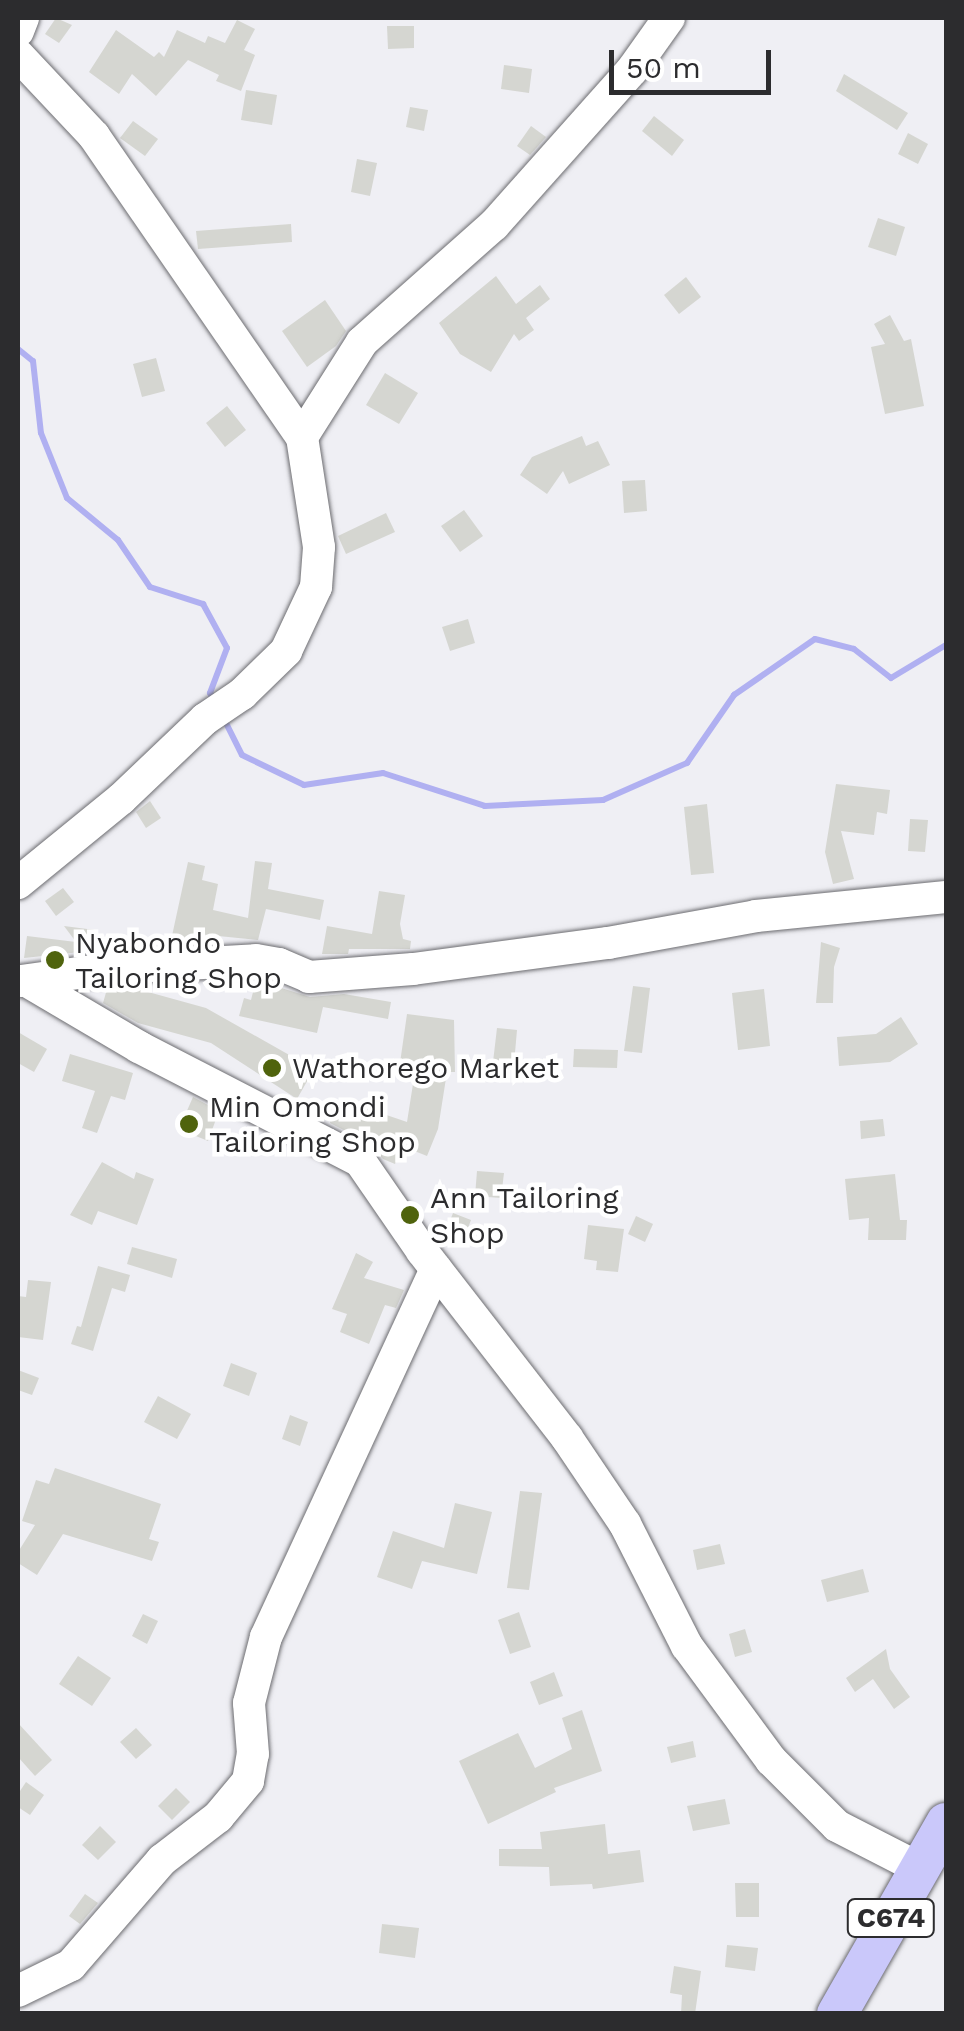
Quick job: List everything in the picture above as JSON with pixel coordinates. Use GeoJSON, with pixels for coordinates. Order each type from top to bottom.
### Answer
{"type":"FeatureCollection","features":[{"type":"Feature","properties":{"kind":"main road","name":"C674"},"geometry":{"type":"LineString","coordinates":[[836,2014],[936,1853]]}},
{"type":"Feature","properties":{"kind":"street"},"geometry":{"type":"LineString","coordinates":[[18,31],[24,18]]}},
{"type":"Feature","properties":{"kind":"street"},"geometry":{"type":"LineString","coordinates":[[302,438],[362,342],[494,225],[632,70],[669,18]]}},
{"type":"Feature","properties":{"kind":"street"},"geometry":{"type":"LineString","coordinates":[[18,55],[94,136],[302,438],[319,547],[316,586],[286,651],[242,694],[205,718],[121,799],[18,883]]}},
{"type":"Feature","properties":{"kind":"street"},"geometry":{"type":"LineString","coordinates":[[22,981],[114,968],[256,960],[279,964],[308,977],[414,969],[608,943],[756,916],[946,897]]}},
{"type":"Feature","properties":{"kind":"street"},"geometry":{"type":"LineString","coordinates":[[22,981],[155,1055],[340,1147],[375,1178],[436,1269],[567,1438],[625,1524],[687,1646],[771,1760],[837,1826],[936,1853]]}},
{"type":"Feature","properties":{"kind":"street"},"geometry":{"type":"LineString","coordinates":[[18,1991],[71,1965],[162,1860],[218,1817],[248,1781],[253,1754],[249,1704],[266,1636],[436,1269]]}},
{"type":"Feature","properties":{"kind":"building"},"geometry":{"type":"Polygon","coordinates":[[[56,18],[72,25],[59,43],[45,34],[56,18]]]}},
{"type":"Feature","properties":{"kind":"building"},"geometry":{"type":"Polygon","coordinates":[[[237,20],[255,29],[244,50],[255,55],[241,91],[216,81],[219,75],[188,60],[156,96],[132,74],[119,94],[89,72],[116,30],[154,57],[159,52],[164,57],[177,30],[205,43],[208,36],[225,43],[237,20]]]}},
{"type":"Feature","properties":{"kind":"building"},"geometry":{"type":"Polygon","coordinates":[[[387,26],[414,26],[414,48],[388,49],[387,26]]]}},
{"type":"Feature","properties":{"kind":"building"},"geometry":{"type":"Polygon","coordinates":[[[504,65],[532,69],[529,93],[501,89],[504,65]]]}},
{"type":"Feature","properties":{"kind":"building"},"geometry":{"type":"Polygon","coordinates":[[[844,74],[908,113],[897,130],[836,91],[844,74]]]}},
{"type":"Feature","properties":{"kind":"building"},"geometry":{"type":"Polygon","coordinates":[[[246,90],[277,95],[272,125],[241,120],[246,90]]]}},
{"type":"Feature","properties":{"kind":"building"},"geometry":{"type":"Polygon","coordinates":[[[410,107],[428,110],[424,131],[406,127],[410,107]]]}},
{"type":"Feature","properties":{"kind":"building"},"geometry":{"type":"Polygon","coordinates":[[[654,116],[684,140],[672,156],[642,131],[654,116]]]}},
{"type":"Feature","properties":{"kind":"building"},"geometry":{"type":"Polygon","coordinates":[[[133,121],[158,139],[145,156],[120,138],[133,121]]]}},
{"type":"Feature","properties":{"kind":"building"},"geometry":{"type":"Polygon","coordinates":[[[531,126],[546,137],[530,155],[517,146],[531,126]]]}},
{"type":"Feature","properties":{"kind":"building"},"geometry":{"type":"Polygon","coordinates":[[[908,133],[928,144],[918,164],[898,154],[908,133]]]}},
{"type":"Feature","properties":{"kind":"building"},"geometry":{"type":"Polygon","coordinates":[[[357,159],[377,163],[370,196],[351,192],[357,159]]]}},
{"type":"Feature","properties":{"kind":"building"},"geometry":{"type":"Polygon","coordinates":[[[878,218],[905,227],[896,256],[868,247],[878,218]]]}},
{"type":"Feature","properties":{"kind":"building"},"geometry":{"type":"Polygon","coordinates":[[[291,224],[292,242],[198,249],[196,231],[291,224]]]}},
{"type":"Feature","properties":{"kind":"building"},"geometry":{"type":"Polygon","coordinates":[[[496,276],[516,304],[540,285],[550,299],[526,318],[534,330],[519,341],[514,334],[491,372],[460,354],[439,323],[496,276]]]}},
{"type":"Feature","properties":{"kind":"building"},"geometry":{"type":"Polygon","coordinates":[[[686,277],[701,297],[679,314],[664,295],[686,277]]]}},
{"type":"Feature","properties":{"kind":"building"},"geometry":{"type":"Polygon","coordinates":[[[325,300],[346,331],[336,346],[307,367],[282,331],[325,300]]]}},
{"type":"Feature","properties":{"kind":"building"},"geometry":{"type":"Polygon","coordinates":[[[890,315],[904,341],[911,339],[924,406],[885,414],[871,347],[885,344],[874,324],[890,315]]]}},
{"type":"Feature","properties":{"kind":"building"},"geometry":{"type":"Polygon","coordinates":[[[156,358],[165,391],[142,397],[133,364],[156,358]]]}},
{"type":"Feature","properties":{"kind":"building"},"geometry":{"type":"Polygon","coordinates":[[[385,373],[418,393],[399,424],[366,405],[385,373]]]}},
{"type":"Feature","properties":{"kind":"building"},"geometry":{"type":"Polygon","coordinates":[[[227,406],[246,430],[225,447],[206,423],[227,406]]]}},
{"type":"Feature","properties":{"kind":"building"},"geometry":{"type":"Polygon","coordinates":[[[582,436],[586,446],[598,441],[610,465],[569,484],[563,471],[547,494],[520,475],[532,457],[582,436]]]}},
{"type":"Feature","properties":{"kind":"building"},"geometry":{"type":"Polygon","coordinates":[[[645,480],[647,511],[624,513],[622,481],[645,480]]]}},
{"type":"Feature","properties":{"kind":"building"},"geometry":{"type":"Polygon","coordinates":[[[464,510],[483,536],[460,552],[441,526],[464,510]]]}},
{"type":"Feature","properties":{"kind":"building"},"geometry":{"type":"Polygon","coordinates":[[[386,513],[395,532],[346,554],[338,536],[386,513]]]}},
{"type":"Feature","properties":{"kind":"building"},"geometry":{"type":"Polygon","coordinates":[[[468,619],[475,643],[450,651],[442,627],[468,619]]]}},
{"type":"Feature","properties":{"kind":"building"},"geometry":{"type":"Polygon","coordinates":[[[836,784],[890,790],[887,814],[877,812],[874,835],[841,831],[854,879],[833,884],[825,852],[836,784]]]}},
{"type":"Feature","properties":{"kind":"building"},"geometry":{"type":"Polygon","coordinates":[[[150,801],[161,818],[146,828],[136,812],[150,801]]]}},
{"type":"Feature","properties":{"kind":"building"},"geometry":{"type":"Polygon","coordinates":[[[707,804],[714,873],[691,875],[684,807],[707,804]]]}},
{"type":"Feature","properties":{"kind":"building"},"geometry":{"type":"Polygon","coordinates":[[[910,819],[928,820],[925,852],[908,851],[910,819]]]}},
{"type":"Feature","properties":{"kind":"building"},"geometry":{"type":"Polygon","coordinates":[[[255,861],[272,863],[268,889],[324,900],[320,920],[266,909],[258,940],[198,934],[196,943],[170,945],[188,862],[205,866],[202,880],[218,884],[213,910],[248,918],[255,861]]]}},
{"type":"Feature","properties":{"kind":"building"},"geometry":{"type":"Polygon","coordinates":[[[63,888],[74,902],[56,916],[45,901],[63,888]]]}},
{"type":"Feature","properties":{"kind":"building"},"geometry":{"type":"Polygon","coordinates":[[[379,891],[405,895],[400,924],[403,939],[411,941],[410,949],[349,949],[348,954],[322,954],[327,926],[372,934],[379,891]]]}},
{"type":"Feature","properties":{"kind":"building"},"geometry":{"type":"Polygon","coordinates":[[[64,926],[95,930],[101,938],[99,950],[24,958],[27,936],[76,942],[64,926]]]}},
{"type":"Feature","properties":{"kind":"building"},"geometry":{"type":"Polygon","coordinates":[[[821,942],[840,948],[834,967],[833,1003],[816,1003],[821,942]]]}},
{"type":"Feature","properties":{"kind":"building"},"geometry":{"type":"Polygon","coordinates":[[[256,980],[310,997],[344,994],[391,1002],[388,1019],[323,1007],[317,1033],[239,1016],[244,998],[251,1000],[256,980]]]}},
{"type":"Feature","properties":{"kind":"building"},"geometry":{"type":"Polygon","coordinates":[[[633,986],[650,988],[642,1053],[624,1051],[633,986]]]}},
{"type":"Feature","properties":{"kind":"building"},"geometry":{"type":"Polygon","coordinates":[[[130,987],[206,1008],[314,1069],[297,1099],[211,1043],[138,1023],[103,1003],[107,989],[130,987]]]}},
{"type":"Feature","properties":{"kind":"building"},"geometry":{"type":"Polygon","coordinates":[[[764,989],[770,1046],[738,1050],[732,993],[764,989]]]}},
{"type":"Feature","properties":{"kind":"building"},"geometry":{"type":"Polygon","coordinates":[[[407,1014],[454,1020],[455,1072],[447,1072],[438,1129],[427,1156],[402,1146],[395,1164],[383,1159],[369,1143],[330,1123],[333,1109],[357,1114],[360,1106],[407,1122],[416,1065],[400,1063],[407,1014]]]}},
{"type":"Feature","properties":{"kind":"building"},"geometry":{"type":"Polygon","coordinates":[[[901,1017],[918,1044],[890,1062],[839,1066],[837,1037],[876,1034],[901,1017]]]}},
{"type":"Feature","properties":{"kind":"building"},"geometry":{"type":"Polygon","coordinates":[[[497,1028],[517,1030],[514,1064],[493,1062],[497,1028]]]}},
{"type":"Feature","properties":{"kind":"building"},"geometry":{"type":"Polygon","coordinates":[[[18,1032],[47,1049],[34,1072],[18,1063],[18,1032]]]}},
{"type":"Feature","properties":{"kind":"building"},"geometry":{"type":"Polygon","coordinates":[[[574,1049],[618,1050],[617,1068],[573,1067],[574,1049]]]}},
{"type":"Feature","properties":{"kind":"building"},"geometry":{"type":"Polygon","coordinates":[[[70,1054],[133,1073],[125,1100],[111,1096],[97,1133],[82,1128],[95,1091],[62,1081],[70,1054]]]}},
{"type":"Feature","properties":{"kind":"building"},"geometry":{"type":"Polygon","coordinates":[[[193,1097],[219,1111],[208,1141],[179,1129],[193,1097]]]}},
{"type":"Feature","properties":{"kind":"building"},"geometry":{"type":"Polygon","coordinates":[[[883,1119],[885,1136],[861,1139],[860,1121],[883,1119]]]}},
{"type":"Feature","properties":{"kind":"building"},"geometry":{"type":"Polygon","coordinates":[[[102,1162],[134,1179],[136,1172],[154,1179],[137,1225],[98,1211],[92,1225],[70,1215],[102,1162]]]}},
{"type":"Feature","properties":{"kind":"building"},"geometry":{"type":"Polygon","coordinates":[[[477,1171],[504,1173],[501,1198],[475,1196],[477,1171]]]}},
{"type":"Feature","properties":{"kind":"building"},"geometry":{"type":"Polygon","coordinates":[[[895,1174],[900,1220],[907,1220],[906,1240],[868,1240],[869,1218],[849,1220],[845,1179],[895,1174]]]}},
{"type":"Feature","properties":{"kind":"building"},"geometry":{"type":"Polygon","coordinates":[[[453,1213],[471,1220],[464,1239],[446,1231],[453,1213]]]}},
{"type":"Feature","properties":{"kind":"building"},"geometry":{"type":"Polygon","coordinates":[[[636,1216],[653,1224],[645,1242],[628,1234],[636,1216]]]}},
{"type":"Feature","properties":{"kind":"building"},"geometry":{"type":"Polygon","coordinates":[[[588,1225],[624,1229],[618,1272],[596,1270],[597,1261],[584,1259],[588,1225]]]}},
{"type":"Feature","properties":{"kind":"building"},"geometry":{"type":"Polygon","coordinates":[[[132,1247],[177,1259],[172,1278],[127,1264],[132,1247]]]}},
{"type":"Feature","properties":{"kind":"building"},"geometry":{"type":"Polygon","coordinates":[[[356,1253],[373,1262],[364,1278],[404,1290],[396,1308],[385,1305],[369,1344],[340,1332],[347,1314],[332,1309],[356,1253]]]}},
{"type":"Feature","properties":{"kind":"building"},"geometry":{"type":"Polygon","coordinates":[[[98,1266],[130,1275],[125,1292],[112,1288],[93,1351],[71,1344],[77,1326],[81,1327],[98,1266]]]}},
{"type":"Feature","properties":{"kind":"building"},"geometry":{"type":"Polygon","coordinates":[[[28,1280],[51,1282],[43,1340],[18,1337],[18,1296],[26,1297],[28,1280]]]}},
{"type":"Feature","properties":{"kind":"building"},"geometry":{"type":"Polygon","coordinates":[[[231,1363],[257,1373],[249,1396],[223,1386],[231,1363]]]}},
{"type":"Feature","properties":{"kind":"building"},"geometry":{"type":"Polygon","coordinates":[[[18,1370],[39,1378],[32,1395],[18,1390],[18,1370]]]}},
{"type":"Feature","properties":{"kind":"building"},"geometry":{"type":"Polygon","coordinates":[[[158,1396],[191,1414],[177,1439],[144,1422],[158,1396]]]}},
{"type":"Feature","properties":{"kind":"building"},"geometry":{"type":"Polygon","coordinates":[[[290,1415],[308,1422],[300,1446],[282,1439],[290,1415]]]}},
{"type":"Feature","properties":{"kind":"building"},"geometry":{"type":"Polygon","coordinates":[[[55,1468],[161,1504],[149,1539],[159,1542],[152,1561],[63,1534],[37,1575],[18,1563],[18,1552],[35,1525],[22,1521],[36,1480],[49,1484],[55,1468]]]}},
{"type":"Feature","properties":{"kind":"building"},"geometry":{"type":"Polygon","coordinates":[[[520,1491],[542,1493],[529,1590],[507,1588],[520,1491]]]}},
{"type":"Feature","properties":{"kind":"building"},"geometry":{"type":"Polygon","coordinates":[[[455,1503],[492,1512],[477,1574],[422,1561],[412,1589],[377,1577],[393,1531],[444,1548],[455,1503]]]}},
{"type":"Feature","properties":{"kind":"building"},"geometry":{"type":"Polygon","coordinates":[[[720,1544],[725,1564],[697,1570],[693,1550],[720,1544]]]}},
{"type":"Feature","properties":{"kind":"building"},"geometry":{"type":"Polygon","coordinates":[[[863,1569],[869,1592],[827,1602],[821,1580],[863,1569]]]}},
{"type":"Feature","properties":{"kind":"building"},"geometry":{"type":"Polygon","coordinates":[[[519,1612],[531,1647],[510,1654],[498,1620],[519,1612]]]}},
{"type":"Feature","properties":{"kind":"building"},"geometry":{"type":"Polygon","coordinates":[[[143,1614],[158,1621],[147,1644],[132,1636],[143,1614]]]}},
{"type":"Feature","properties":{"kind":"building"},"geometry":{"type":"Polygon","coordinates":[[[745,1629],[752,1652],[735,1657],[729,1634],[745,1629]]]}},
{"type":"Feature","properties":{"kind":"building"},"geometry":{"type":"Polygon","coordinates":[[[886,1649],[890,1669],[910,1697],[894,1709],[873,1679],[855,1692],[846,1678],[886,1649]]]}},
{"type":"Feature","properties":{"kind":"building"},"geometry":{"type":"Polygon","coordinates":[[[78,1656],[111,1678],[92,1706],[59,1684],[78,1656]]]}},
{"type":"Feature","properties":{"kind":"building"},"geometry":{"type":"Polygon","coordinates":[[[554,1672],[563,1696],[539,1705],[530,1682],[554,1672]]]}},
{"type":"Feature","properties":{"kind":"building"},"geometry":{"type":"Polygon","coordinates":[[[582,1710],[602,1771],[554,1788],[556,1792],[488,1824],[459,1761],[518,1733],[535,1768],[572,1749],[562,1718],[582,1710]]]}},
{"type":"Feature","properties":{"kind":"building"},"geometry":{"type":"Polygon","coordinates":[[[18,1723],[52,1760],[35,1776],[18,1757],[18,1723]]]}},
{"type":"Feature","properties":{"kind":"building"},"geometry":{"type":"Polygon","coordinates":[[[136,1728],[152,1745],[136,1759],[120,1742],[136,1728]]]}},
{"type":"Feature","properties":{"kind":"building"},"geometry":{"type":"Polygon","coordinates":[[[693,1741],[696,1757],[671,1763],[667,1747],[693,1741]]]}},
{"type":"Feature","properties":{"kind":"building"},"geometry":{"type":"Polygon","coordinates":[[[26,1782],[44,1795],[30,1815],[18,1807],[18,1794],[26,1782]]]}},
{"type":"Feature","properties":{"kind":"building"},"geometry":{"type":"Polygon","coordinates":[[[176,1788],[190,1802],[172,1820],[158,1806],[176,1788]]]}},
{"type":"Feature","properties":{"kind":"building"},"geometry":{"type":"Polygon","coordinates":[[[725,1799],[730,1824],[693,1831],[687,1806],[725,1799]]]}},
{"type":"Feature","properties":{"kind":"building"},"geometry":{"type":"Polygon","coordinates":[[[605,1824],[608,1854],[640,1850],[644,1882],[593,1889],[592,1884],[550,1886],[549,1867],[499,1866],[499,1849],[542,1849],[540,1832],[605,1824]]]}},
{"type":"Feature","properties":{"kind":"building"},"geometry":{"type":"Polygon","coordinates":[[[100,1826],[116,1842],[98,1860],[82,1845],[100,1826]]]}},
{"type":"Feature","properties":{"kind":"building"},"geometry":{"type":"Polygon","coordinates":[[[735,1883],[759,1883],[759,1917],[736,1917],[735,1883]]]}},
{"type":"Feature","properties":{"kind":"building"},"geometry":{"type":"Polygon","coordinates":[[[85,1894],[98,1903],[80,1924],[69,1916],[85,1894]]]}},
{"type":"Feature","properties":{"kind":"building"},"geometry":{"type":"Polygon","coordinates":[[[382,1924],[419,1928],[415,1958],[379,1953],[382,1924]]]}},
{"type":"Feature","properties":{"kind":"building"},"geometry":{"type":"Polygon","coordinates":[[[727,1945],[758,1948],[755,1971],[725,1967],[727,1945]]]}},
{"type":"Feature","properties":{"kind":"building"},"geometry":{"type":"Polygon","coordinates":[[[674,1966],[701,1971],[695,2014],[681,2014],[682,1995],[670,1993],[674,1966]]]}},
{"type":"Feature","properties":{"kind":"waterway"},"geometry":{"type":"LineString","coordinates":[[18,349],[33,361],[41,433],[67,498],[118,540],[150,587],[203,604],[227,648],[210,693],[215,702]]}},
{"type":"Feature","properties":{"kind":"waterway"},"geometry":{"type":"LineString","coordinates":[[223,717],[242,755],[304,785],[383,773],[485,806],[603,800],[687,763],[734,695],[815,639],[854,649],[891,678],[946,645]]}},
{"type":"Feature","properties":{"kind":"place","name":"Nyabondo Tailoring Shop"},"geometry":{"type":"Point","coordinates":[55,960]}},
{"type":"Feature","properties":{"kind":"place","name":"Wathorego Market"},"geometry":{"type":"Point","coordinates":[272,1068]}},
{"type":"Feature","properties":{"kind":"place","name":"Min Omondi Tailoring Shop"},"geometry":{"type":"Point","coordinates":[189,1124]}},
{"type":"Feature","properties":{"kind":"place","name":"Ann Tailoring Shop"},"geometry":{"type":"Point","coordinates":[410,1215]}}]}
